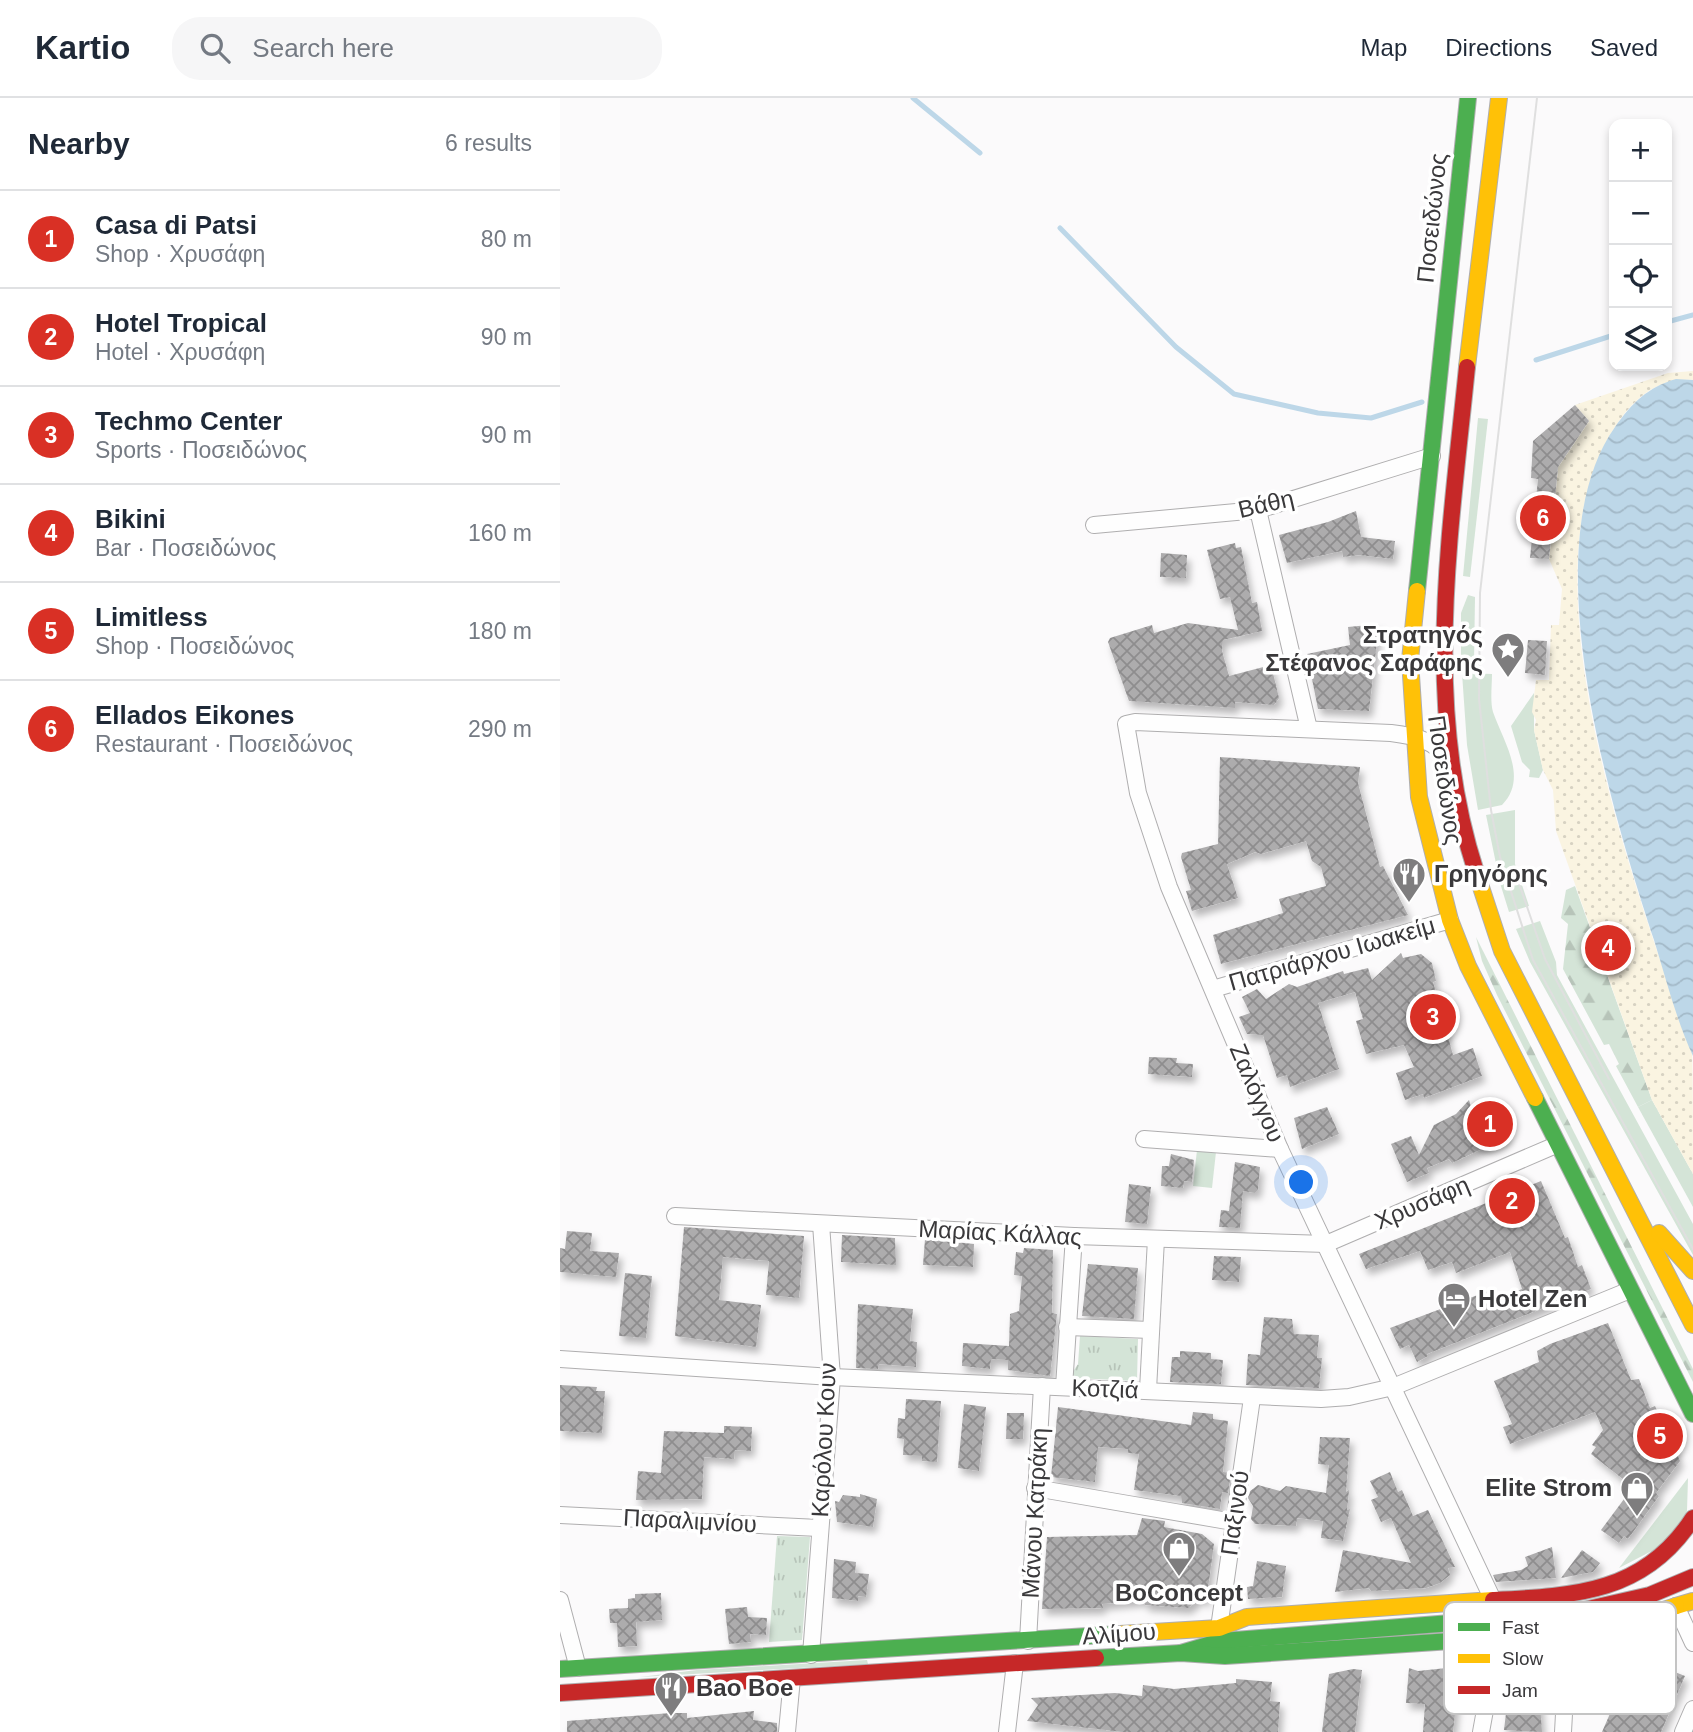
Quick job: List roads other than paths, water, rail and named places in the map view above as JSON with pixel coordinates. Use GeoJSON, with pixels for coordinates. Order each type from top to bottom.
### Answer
{"type":"FeatureCollection","features":[{"type":"Feature","properties":{"kind":"main road","name":"Ποσειδώνος"},"geometry":{"type":"LineString","coordinates":[[1468,98],[1410,660],[1419,797],[1450,920],[1468,966],[1693,1414]]}},
{"type":"Feature","properties":{"kind":"main road","name":"Ποσειδώνος"},"geometry":{"type":"LineString","coordinates":[[1499,98],[1478,266],[1443,600],[1443,669],[1452,773],[1461,826],[1502,951],[1693,1325]]}},
{"type":"Feature","properties":{"kind":"main road"},"geometry":{"type":"LineString","coordinates":[[1596,1137],[1663,1239],[1693,1271]]}},
{"type":"Feature","properties":{"kind":"main road"},"geometry":{"type":"LineString","coordinates":[[1684,1396],[1693,1429]]}},
{"type":"Feature","properties":{"kind":"main road","name":"Αλίμου"},"geometry":{"type":"LineString","coordinates":[[1464,1602],[1577,1593],[1634,1577],[1669,1553],[1693,1518]]}},
{"type":"Feature","properties":{"kind":"main road"},"geometry":{"type":"LineString","coordinates":[[1582,1602],[1623,1592],[1692,1564]]}},
{"type":"Feature","properties":{"kind":"main road"},"geometry":{"type":"LineString","coordinates":[[1623,1602],[1650,1595],[1693,1577]]}},
{"type":"Feature","properties":{"kind":"main road","name":"Αλίμου"},"geometry":{"type":"LineString","coordinates":[[1676,1606],[1693,1601]]}},
{"type":"Feature","properties":{"kind":"main road","name":"Αλίμου"},"geometry":{"type":"LineString","coordinates":[[560,1669],[1219,1628],[1247,1617],[1444,1603]]}},
{"type":"Feature","properties":{"kind":"main road"},"geometry":{"type":"LineString","coordinates":[[1219,1628],[1444,1614]]}},
{"type":"Feature","properties":{"kind":"main road"},"geometry":{"type":"LineString","coordinates":[[1181,1653],[1222,1640],[1444,1623]]}},
{"type":"Feature","properties":{"kind":"main road","name":"Αλίμου"},"geometry":{"type":"LineString","coordinates":[[560,1693],[1181,1653],[1225,1656],[1444,1642]]}},
{"type":"Feature","properties":{"kind":"street","name":"Βάθη"},"geometry":{"type":"LineString","coordinates":[[1094,524],[1258,510],[1432,456]]}},
{"type":"Feature","properties":{"kind":"street"},"geometry":{"type":"LineString","coordinates":[[1258,510],[1309,729],[1413,736],[1436,746],[1448,761],[1452,773]]}},
{"type":"Feature","properties":{"kind":"street","name":"Ζαλόγγου"},"geometry":{"type":"LineString","coordinates":[[1309,729],[1135,722],[1126,724],[1138,793],[1168,887],[1280,1149],[1493,1600]]}},
{"type":"Feature","properties":{"kind":"street","name":"Πατριάρχου Ιωακείμ"},"geometry":{"type":"LineString","coordinates":[[1213,989],[1450,920]]}},
{"type":"Feature","properties":{"kind":"street"},"geometry":{"type":"LineString","coordinates":[[1144,1139],[1280,1149]]}},
{"type":"Feature","properties":{"kind":"street","name":"Χρυσάφη"},"geometry":{"type":"LineString","coordinates":[[1326,1244],[1556,1145]]}},
{"type":"Feature","properties":{"kind":"street","name":"Μαρίας Κάλλας"},"geometry":{"type":"LineString","coordinates":[[675,1216],[1074,1236],[1326,1244]]}},
{"type":"Feature","properties":{"kind":"street","name":"Καρόλου Κουν"},"geometry":{"type":"LineString","coordinates":[[811,1655],[832,1377],[821,1224]]}},
{"type":"Feature","properties":{"kind":"street"},"geometry":{"type":"LineString","coordinates":[[1064,1387],[1074,1236]]}},
{"type":"Feature","properties":{"kind":"street"},"geometry":{"type":"LineString","coordinates":[[1148,1390],[1156,1239]]}},
{"type":"Feature","properties":{"kind":"street","name":"Κοτζιά"},"geometry":{"type":"LineString","coordinates":[[560,1359],[832,1377],[1148,1390],[1252,1398],[1349,1397],[1393,1387],[1630,1290]]}},
{"type":"Feature","properties":{"kind":"street"},"geometry":{"type":"LineString","coordinates":[[1067,1327],[1151,1330]]}},
{"type":"Feature","properties":{"kind":"street","name":"Μάνου Κατράκη"},"geometry":{"type":"LineString","coordinates":[[1028,1641],[1042,1386]]}},
{"type":"Feature","properties":{"kind":"street","name":"Παξινού"},"geometry":{"type":"LineString","coordinates":[[1219,1628],[1252,1398]]}},
{"type":"Feature","properties":{"kind":"street"},"geometry":{"type":"LineString","coordinates":[[1035,1488],[1233,1522]]}},
{"type":"Feature","properties":{"kind":"street","name":"Παραλιμνίου"},"geometry":{"type":"LineString","coordinates":[[560,1515],[819,1528]]}},
{"type":"Feature","properties":{"kind":"street"},"geometry":{"type":"LineString","coordinates":[[560,1600],[578,1668]]}},
{"type":"Feature","properties":{"kind":"street"},"geometry":{"type":"LineString","coordinates":[[1676,1606],[1693,1643]]}},
{"type":"Feature","properties":{"kind":"street"},"geometry":{"type":"LineString","coordinates":[[1010,1732],[1015,1664]]}},
{"type":"Feature","properties":{"kind":"street"},"geometry":{"type":"LineString","coordinates":[[787,1732],[792,1678]]}},
{"type":"Feature","properties":{"kind":"street"},"geometry":{"type":"LineString","coordinates":[[1683,1732],[1693,1709]]}},
{"type":"Feature","properties":{"kind":"street"},"geometry":{"type":"LineString","coordinates":[[1482,1732],[1485,1714]]}},
{"type":"Feature","properties":{"kind":"street"},"geometry":{"type":"LineString","coordinates":[[1563,1732],[1564,1714]]}},
{"type":"Feature","properties":{"kind":"water"},"geometry":{"type":"Polygon","coordinates":[[[1676,379],[1693,380],[1693,1056],[1681,1028],[1618,823],[1587,680],[1579,608],[1579,540],[1591,478],[1615,427],[1628,410],[1649,391],[1676,379]]]}},
{"type":"Feature","properties":{"kind":"waterway"},"geometry":{"type":"LineString","coordinates":[[913,98],[980,153]]}},
{"type":"Feature","properties":{"kind":"waterway"},"geometry":{"type":"LineString","coordinates":[[1060,228],[1176,347],[1234,394],[1318,413],[1371,418],[1422,402]]}},
{"type":"Feature","properties":{"kind":"waterway"},"geometry":{"type":"LineString","coordinates":[[1672,321],[1693,315]]}},
{"type":"Feature","properties":{"kind":"waterway"},"geometry":{"type":"LineString","coordinates":[[1536,360],[1609,337]]}},
{"type":"Feature","properties":{"kind":"tram line"},"geometry":{"type":"LineString","coordinates":[[1537,98],[1480,593],[1479,699],[1491,810],[1500,857],[1533,960],[1693,1249]]}},
{"type":"Feature","properties":{"kind":"tram line"},"geometry":{"type":"LineString","coordinates":[[1514,869],[1545,959],[1609,1079]]}},
{"type":"Feature","properties":{"kind":"place","name":"Ellados Eikones"},"geometry":{"type":"Point","coordinates":[1543,518]}},
{"type":"Feature","properties":{"kind":"place","name":"Στρατηγός Στέφανος Σαράφης"},"geometry":{"type":"Point","coordinates":[1508,679]}},
{"type":"Feature","properties":{"kind":"place","name":"Γρηγόρης"},"geometry":{"type":"Point","coordinates":[1409,904]}},
{"type":"Feature","properties":{"kind":"place","name":"Bikini"},"geometry":{"type":"Point","coordinates":[1608,948]}},
{"type":"Feature","properties":{"kind":"place","name":"Techmo Center"},"geometry":{"type":"Point","coordinates":[1433,1017]}},
{"type":"Feature","properties":{"kind":"place","name":"Casa di Patsi"},"geometry":{"type":"Point","coordinates":[1490,1124]}},
{"type":"Feature","properties":{"kind":"place","name":"Hotel Tropical"},"geometry":{"type":"Point","coordinates":[1512,1201]}},
{"type":"Feature","properties":{"kind":"place","name":"Hotel Zen"},"geometry":{"type":"Point","coordinates":[1454,1329]}},
{"type":"Feature","properties":{"kind":"place","name":"Limitless"},"geometry":{"type":"Point","coordinates":[1660,1436]}},
{"type":"Feature","properties":{"kind":"place","name":"Elite Strom"},"geometry":{"type":"Point","coordinates":[1637,1518]}},
{"type":"Feature","properties":{"kind":"place","name":"BoConcept"},"geometry":{"type":"Point","coordinates":[1179,1578]}},
{"type":"Feature","properties":{"kind":"place","name":"Bao Boe"},"geometry":{"type":"Point","coordinates":[671,1718]}}]}
